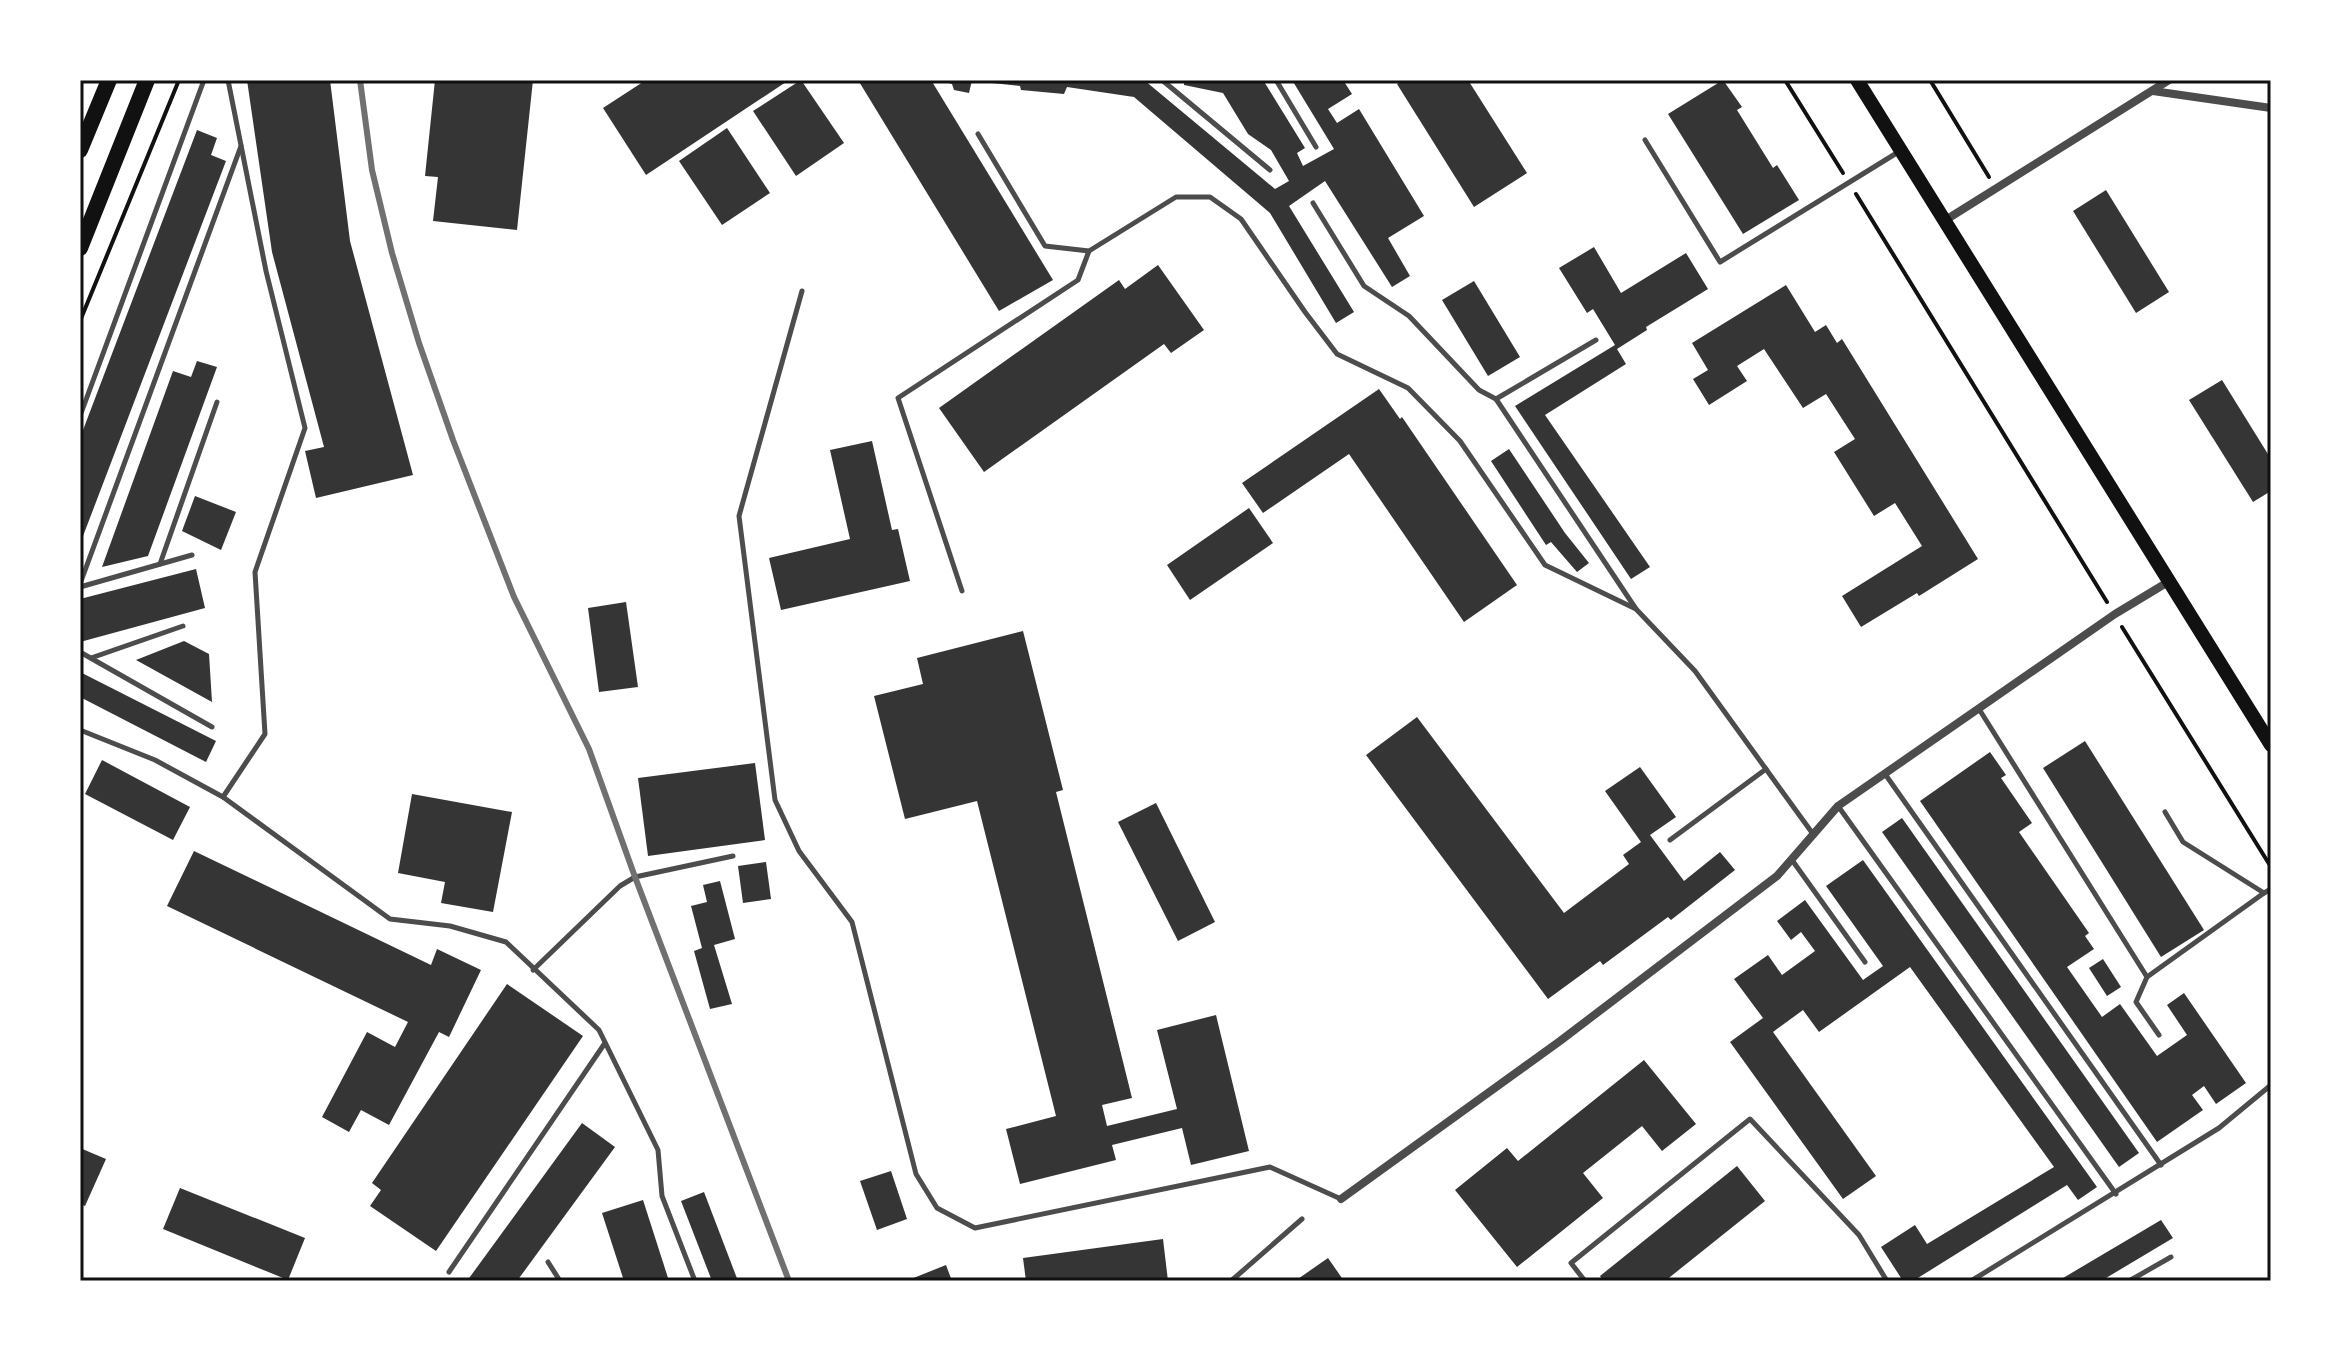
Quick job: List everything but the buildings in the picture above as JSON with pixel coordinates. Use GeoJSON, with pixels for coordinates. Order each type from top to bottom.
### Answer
{"type":"FeatureCollection","features":[{"type":"Feature","properties":{"kind":"main road"},"geometry":{"type":"LineString","coordinates":[[80,150],[109,80]]}},
{"type":"Feature","properties":{"kind":"main road"},"geometry":{"type":"LineString","coordinates":[[80,248],[147,80]]}},
{"type":"Feature","properties":{"kind":"main road"},"geometry":{"type":"LineString","coordinates":[[1857,80],[2271,745]]}},
{"type":"Feature","properties":{"kind":"street"},"geometry":{"type":"LineString","coordinates":[[1944,221],[2169,80]]}},
{"type":"Feature","properties":{"kind":"street"},"geometry":{"type":"LineString","coordinates":[[2152,91],[2271,108]]}},
{"type":"Feature","properties":{"kind":"street"},"geometry":{"type":"LineString","coordinates":[[1341,1199],[1572,1032],[1777,876],[1838,806],[2115,614],[2168,582]]}},
{"type":"Feature","properties":{"kind":"lane"},"geometry":{"type":"LineString","coordinates":[[80,416],[204,80]]}},
{"type":"Feature","properties":{"kind":"lane"},"geometry":{"type":"LineString","coordinates":[[223,797],[265,734],[255,572],[305,428],[266,271],[228,80]]}},
{"type":"Feature","properties":{"kind":"lane"},"geometry":{"type":"LineString","coordinates":[[1162,80],[1270,170]]}},
{"type":"Feature","properties":{"kind":"lane"},"geometry":{"type":"LineString","coordinates":[[1276,80],[1316,147]]}},
{"type":"Feature","properties":{"kind":"lane"},"geometry":{"type":"LineString","coordinates":[[978,134],[1045,246],[1089,251]]}},
{"type":"Feature","properties":{"kind":"lane"},"geometry":{"type":"LineString","coordinates":[[1645,140],[1720,262],[1900,150]]}},
{"type":"Feature","properties":{"kind":"lane"},"geometry":{"type":"LineString","coordinates":[[80,586],[242,142]]}},
{"type":"Feature","properties":{"kind":"lane"},"geometry":{"type":"LineString","coordinates":[[962,591],[898,398],[1078,280],[1089,251],[1176,197],[1210,197],[1241,219],[1337,354],[1408,388],[1460,441],[1545,565],[1636,609]]}},
{"type":"Feature","properties":{"kind":"lane"},"geometry":{"type":"LineString","coordinates":[[1313,203],[1364,286],[1409,316],[1479,390],[1496,399],[1636,609],[1695,671],[1814,834]]}},
{"type":"Feature","properties":{"kind":"lane"},"geometry":{"type":"LineString","coordinates":[[802,291],[739,516],[775,800],[799,851],[852,922],[916,1174],[937,1208],[975,1228],[1270,1167],[1341,1199]]}},
{"type":"Feature","properties":{"kind":"lane"},"geometry":{"type":"LineString","coordinates":[[1496,399],[1596,340]]}},
{"type":"Feature","properties":{"kind":"lane"},"geometry":{"type":"LineString","coordinates":[[160,564],[217,402]]}},
{"type":"Feature","properties":{"kind":"lane"},"geometry":{"type":"LineString","coordinates":[[80,586],[192,555]]}},
{"type":"Feature","properties":{"kind":"lane"},"geometry":{"type":"LineString","coordinates":[[91,658],[183,626]]}},
{"type":"Feature","properties":{"kind":"lane"},"geometry":{"type":"LineString","coordinates":[[80,652],[212,727]]}},
{"type":"Feature","properties":{"kind":"lane"},"geometry":{"type":"LineString","coordinates":[[1978,708],[2147,977]]}},
{"type":"Feature","properties":{"kind":"lane"},"geometry":{"type":"LineString","coordinates":[[80,730],[155,760],[223,797],[390,919],[450,926],[506,942],[599,1030],[658,1150],[662,1196],[695,1281]]}},
{"type":"Feature","properties":{"kind":"lane"},"geometry":{"type":"LineString","coordinates":[[1670,840],[1766,769]]}},
{"type":"Feature","properties":{"kind":"lane"},"geometry":{"type":"LineString","coordinates":[[1885,773],[2161,1165]]}},
{"type":"Feature","properties":{"kind":"lane"},"geometry":{"type":"LineString","coordinates":[[1838,806],[2116,1194]]}},
{"type":"Feature","properties":{"kind":"lane"},"geometry":{"type":"LineString","coordinates":[[2165,812],[2183,842],[2264,893]]}},
{"type":"Feature","properties":{"kind":"lane"},"geometry":{"type":"LineString","coordinates":[[533,970],[620,886],[635,877],[733,856]]}},
{"type":"Feature","properties":{"kind":"lane"},"geometry":{"type":"LineString","coordinates":[[1792,860],[1865,962]]}},
{"type":"Feature","properties":{"kind":"lane"},"geometry":{"type":"LineString","coordinates":[[2159,1035],[2136,1002],[2147,977],[2271,889]]}},
{"type":"Feature","properties":{"kind":"lane"},"geometry":{"type":"LineString","coordinates":[[449,1272],[605,1043]]}},
{"type":"Feature","properties":{"kind":"lane"},"geometry":{"type":"LineString","coordinates":[[1971,1281],[2219,1128],[2271,1085]]}},
{"type":"Feature","properties":{"kind":"lane"},"geometry":{"type":"LineString","coordinates":[[1585,1281],[1571,1263],[1750,1119],[1859,1235],[1887,1281]]}},
{"type":"Feature","properties":{"kind":"lane"},"geometry":{"type":"LineString","coordinates":[[1231,1281],[1302,1219]]}},
{"type":"Feature","properties":{"kind":"lane"},"geometry":{"type":"LineString","coordinates":[[2129,1281],[2171,1257]]}},
{"type":"Feature","properties":{"kind":"lane"},"geometry":{"type":"LineString","coordinates":[[548,1262],[560,1281]]}},
{"type":"Feature","properties":{"kind":"path"},"geometry":{"type":"LineString","coordinates":[[80,321],[179,80]]}},
{"type":"Feature","properties":{"kind":"path"},"geometry":{"type":"LineString","coordinates":[[1785,80],[2271,867]]}},
{"type":"Feature","properties":{"kind":"path"},"geometry":{"type":"LineString","coordinates":[[1930,80],[1996,188]]}},
{"type":"Feature","properties":{"kind":"railway"},"geometry":{"type":"LineString","coordinates":[[360,80],[372,170],[392,253],[453,440],[514,597],[589,749],[789,1281]]}}]}
